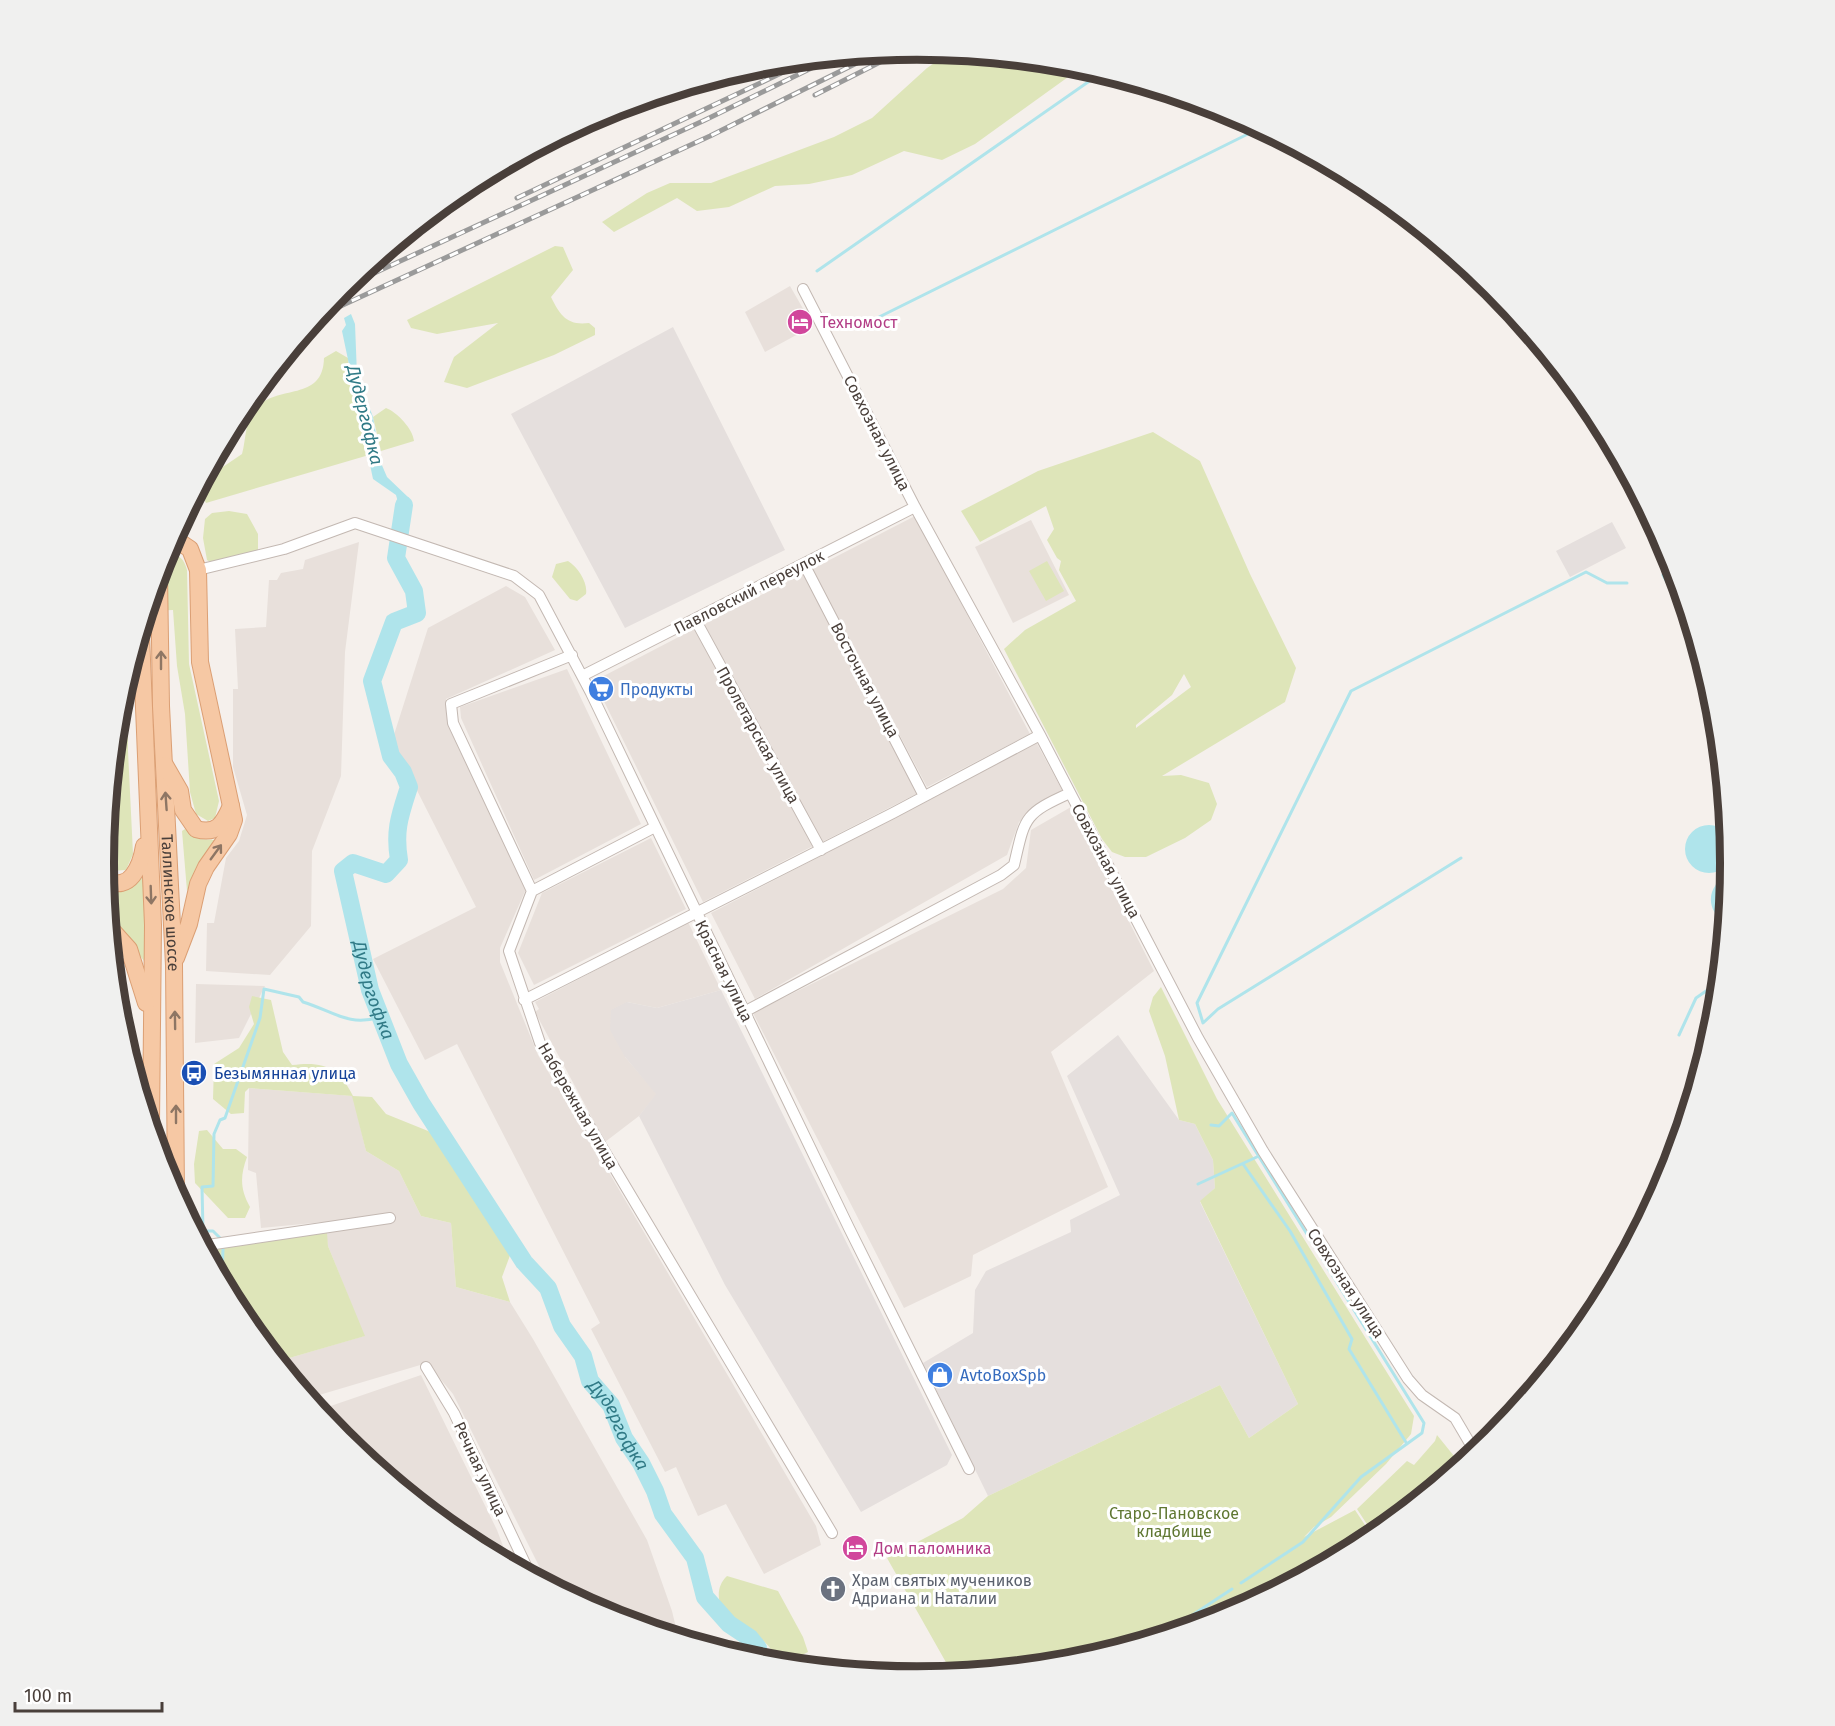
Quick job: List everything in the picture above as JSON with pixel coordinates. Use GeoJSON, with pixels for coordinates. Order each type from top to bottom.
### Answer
{"type":"FeatureCollection","features":[{"type":"Feature","properties":{"kind":"main road"},"geometry":{"type":"LineString","coordinates":[[174,965],[189,924],[202,875],[229,834],[234,820],[200,662],[198,570],[190,549],[182,543]]}},
{"type":"Feature","properties":{"kind":"main road","name":"Таллинское шоссе"},"geometry":{"type":"LineString","coordinates":[[160,598],[163,762],[174,965],[176,1169]]}},
{"type":"Feature","properties":{"kind":"main road","name":"Таллинское шоссе"},"geometry":{"type":"LineString","coordinates":[[142,656],[153,925],[151,1102]]}},
{"type":"Feature","properties":{"kind":"main road"},"geometry":{"type":"LineString","coordinates":[[163,762],[180,791],[186,815],[196,830],[208,833],[218,829],[231,805]]}},
{"type":"Feature","properties":{"kind":"main road"},"geometry":{"type":"LineString","coordinates":[[115,882],[119,883],[135,874],[141,864],[148,816]]}},
{"type":"Feature","properties":{"kind":"main road"},"geometry":{"type":"LineString","coordinates":[[118,937],[129,950],[152,1027]]}},
{"type":"Feature","properties":{"kind":"street","name":"Совхозная улица"},"geometry":{"type":"LineString","coordinates":[[803,289],[915,507],[1040,735],[1198,1038],[1263,1151],[1408,1379],[1422,1395],[1455,1418],[1471,1445]]}},
{"type":"Feature","properties":{"kind":"street","name":"Павловский переулок"},"geometry":{"type":"LineString","coordinates":[[582,676],[915,507]]}},
{"type":"Feature","properties":{"kind":"street","name":"Красная улица"},"geometry":{"type":"LineString","coordinates":[[198,570],[284,549],[343,525],[355,523],[514,576],[539,595],[582,676],[695,912],[969,1469]]}},
{"type":"Feature","properties":{"kind":"street","name":"Восточная улица"},"geometry":{"type":"LineString","coordinates":[[804,564],[924,796]]}},
{"type":"Feature","properties":{"kind":"street","name":"Пролетарская улица"},"geometry":{"type":"LineString","coordinates":[[695,619],[821,850]]}},
{"type":"Feature","properties":{"kind":"street"},"geometry":{"type":"LineString","coordinates":[[572,656],[451,704],[453,723],[532,891],[655,827]]}},
{"type":"Feature","properties":{"kind":"street"},"geometry":{"type":"LineString","coordinates":[[524,1000],[821,850],[1040,735]]}},
{"type":"Feature","properties":{"kind":"street"},"geometry":{"type":"LineString","coordinates":[[744,1012],[1001,875],[1014,865],[1020,831],[1026,820],[1049,802],[1070,793]]}},
{"type":"Feature","properties":{"kind":"street","name":"Набережная улица"},"geometry":{"type":"LineString","coordinates":[[532,891],[509,951],[540,1043],[832,1533]]}},
{"type":"Feature","properties":{"kind":"street"},"geometry":{"type":"LineString","coordinates":[[120,956],[129,950]]}},
{"type":"Feature","properties":{"kind":"street"},"geometry":{"type":"LineString","coordinates":[[213,1247],[390,1218]]}},
{"type":"Feature","properties":{"kind":"street","name":"Речная улица"},"geometry":{"type":"LineString","coordinates":[[426,1367],[454,1413],[523,1562]]}},
{"type":"Feature","properties":{"kind":"shaded area"},"geometry":{"type":"Polygon","coordinates":[[[653,105],[629,117],[628,114],[653,105]]]}},
{"type":"Feature","properties":{"kind":"shaded area"},"geometry":{"type":"Polygon","coordinates":[[[790,286],[813,326],[765,352],[745,312],[790,286]]]}},
{"type":"Feature","properties":{"kind":"shaded area"},"geometry":{"type":"Polygon","coordinates":[[[673,327],[785,550],[625,628],[511,414],[673,327]]]}},
{"type":"Feature","properties":{"kind":"shaded area"},"geometry":{"type":"Polygon","coordinates":[[[915,516],[1030,734],[927,787],[812,569],[915,516]]]}},
{"type":"Feature","properties":{"kind":"shaded area"},"geometry":{"type":"Polygon","coordinates":[[[1031,520],[1069,595],[1013,623],[975,547],[1031,520]]]}},
{"type":"Feature","properties":{"kind":"shaded area"},"geometry":{"type":"Polygon","coordinates":[[[1612,522],[1626,548],[1570,577],[1556,551],[1612,522]]]}},
{"type":"Feature","properties":{"kind":"shaded area"},"geometry":{"type":"Polygon","coordinates":[[[359,542],[345,652],[341,776],[312,851],[311,926],[270,975],[206,971],[207,923],[214,923],[226,858],[239,841],[247,815],[233,767],[233,689],[238,689],[235,629],[266,627],[269,580],[277,580],[281,573],[303,569],[305,560],[359,542]]]}},
{"type":"Feature","properties":{"kind":"shaded area"},"geometry":{"type":"Polygon","coordinates":[[[804,573],[918,793],[822,842],[703,625],[804,573]]]}},
{"type":"Feature","properties":{"kind":"shaded area"},"geometry":{"type":"Polygon","coordinates":[[[506,586],[525,597],[555,650],[446,699],[448,725],[526,889],[500,948],[500,962],[538,1055],[816,1526],[821,1545],[764,1574],[726,1504],[698,1516],[676,1467],[665,1472],[591,1329],[600,1323],[457,1044],[425,1060],[373,959],[476,907],[392,741],[428,628],[506,586]]]}},
{"type":"Feature","properties":{"kind":"shaded area"},"geometry":{"type":"Polygon","coordinates":[[[696,628],[813,846],[703,902],[594,681],[696,628]]]}},
{"type":"Feature","properties":{"kind":"shaded area"},"geometry":{"type":"Polygon","coordinates":[[[567,669],[641,824],[534,880],[461,718],[460,707],[567,669]]]}},
{"type":"Feature","properties":{"kind":"shaded area"},"geometry":{"type":"Polygon","coordinates":[[[1035,740],[1062,790],[1019,822],[1007,855],[755,999],[711,913],[892,819],[1035,740]]]}},
{"type":"Feature","properties":{"kind":"shaded area"},"geometry":{"type":"Polygon","coordinates":[[[1071,807],[1154,971],[1051,1052],[1108,1187],[973,1255],[971,1276],[904,1308],[753,1013],[1003,889],[1026,868],[1031,830],[1071,807]]]}},
{"type":"Feature","properties":{"kind":"shaded area"},"geometry":{"type":"Polygon","coordinates":[[[651,838],[686,909],[534,985],[518,953],[542,893],[651,838]]]}},
{"type":"Feature","properties":{"kind":"shaded area"},"geometry":{"type":"Polygon","coordinates":[[[688,922],[721,990],[657,1008],[627,1002],[625,1057],[657,1094],[639,1116],[605,1142],[535,1012],[539,1009],[535,1002],[688,922]]]}},
{"type":"Feature","properties":{"kind":"shaded area"},"geometry":{"type":"Polygon","coordinates":[[[196,984],[265,986],[239,1038],[195,1043],[196,984]]]}},
{"type":"Feature","properties":{"kind":"shaded area"},"geometry":{"type":"Polygon","coordinates":[[[125,988],[127,988],[131,1023],[130,1020],[125,988]]]}},
{"type":"Feature","properties":{"kind":"shaded area"},"geometry":{"type":"Polygon","coordinates":[[[721,990],[952,1455],[947,1465],[861,1512],[725,1285],[639,1116],[656,1094],[625,1057],[610,1030],[611,1010],[627,1002],[657,1008],[721,990]]]}},
{"type":"Feature","properties":{"kind":"shaded area"},"geometry":{"type":"Polygon","coordinates":[[[1118,1035],[1179,1120],[1195,1124],[1213,1160],[1215,1188],[1200,1202],[1298,1404],[1249,1438],[1220,1385],[988,1496],[923,1363],[973,1333],[975,1290],[986,1271],[1071,1232],[1070,1220],[1120,1195],[1067,1076],[1118,1035]]]}},
{"type":"Feature","properties":{"kind":"shaded area"},"geometry":{"type":"Polygon","coordinates":[[[249,1088],[353,1096],[366,1151],[399,1171],[421,1216],[451,1223],[456,1287],[510,1302],[533,1339],[647,1540],[676,1628],[610,1605],[542,1572],[453,1394],[427,1363],[317,1396],[286,1359],[364,1336],[328,1246],[324,1222],[261,1228],[256,1173],[248,1170],[249,1088]]]}},
{"type":"Feature","properties":{"kind":"shaded area"},"geometry":{"type":"Polygon","coordinates":[[[421,1375],[497,1530],[505,1551],[471,1531],[388,1467],[328,1407],[421,1375]]]}},
{"type":"Feature","properties":{"kind":"green space"},"geometry":{"type":"Polygon","coordinates":[[[938,61],[970,62],[1071,75],[975,144],[942,160],[904,151],[852,175],[809,184],[775,186],[729,207],[697,211],[677,198],[614,232],[602,222],[647,193],[670,183],[711,183],[834,137],[872,118],[938,61]]]}},
{"type":"Feature","properties":{"kind":"green space"},"geometry":{"type":"Polygon","coordinates":[[[555,246],[563,247],[573,270],[551,297],[565,318],[575,323],[589,323],[595,328],[595,335],[554,355],[467,388],[444,382],[454,357],[498,323],[437,334],[411,328],[407,320],[555,246]]]}},
{"type":"Feature","properties":{"kind":"green space"},"geometry":{"type":"Polygon","coordinates":[[[336,351],[348,358],[349,373],[369,455],[206,503],[205,493],[217,471],[242,454],[248,424],[257,408],[275,396],[308,387],[322,372],[324,358],[336,351]]]}},
{"type":"Feature","properties":{"kind":"green space"},"geometry":{"type":"Polygon","coordinates":[[[386,408],[404,422],[411,431],[414,441],[381,451],[373,417],[386,408]]]}},
{"type":"Feature","properties":{"kind":"green space"},"geometry":{"type":"Polygon","coordinates":[[[1153,432],[1200,461],[1250,574],[1296,668],[1285,702],[1162,776],[1181,775],[1209,783],[1217,804],[1211,820],[1185,838],[1146,857],[1125,857],[1112,852],[1102,839],[1004,649],[1025,630],[1076,601],[1059,570],[1061,561],[1047,540],[1054,529],[1046,506],[980,542],[961,511],[1038,471],[1153,432]],[[1184,674],[1172,695],[1136,725],[1136,728],[1191,687],[1184,674]]]}},
{"type":"Feature","properties":{"kind":"green space"},"geometry":{"type":"Polygon","coordinates":[[[229,511],[247,514],[258,534],[258,550],[213,564],[207,560],[203,538],[205,519],[212,513],[229,511]]]}},
{"type":"Feature","properties":{"kind":"green space"},"geometry":{"type":"Polygon","coordinates":[[[176,555],[181,558],[187,570],[189,664],[219,801],[215,818],[208,821],[196,814],[190,792],[185,714],[177,666],[173,610],[155,611],[176,555]]]}},
{"type":"Feature","properties":{"kind":"green space"},"geometry":{"type":"Polygon","coordinates":[[[568,561],[579,571],[584,580],[586,594],[577,601],[570,599],[552,577],[556,564],[568,561]]]}},
{"type":"Feature","properties":{"kind":"green space"},"geometry":{"type":"Polygon","coordinates":[[[1047,561],[1064,591],[1046,601],[1029,571],[1047,561]]]}},
{"type":"Feature","properties":{"kind":"green space"},"geometry":{"type":"Polygon","coordinates":[[[128,718],[133,854],[126,870],[114,871],[114,863],[121,758],[128,718]]]}},
{"type":"Feature","properties":{"kind":"green space"},"geometry":{"type":"Polygon","coordinates":[[[185,829],[199,839],[216,840],[187,891],[182,831],[185,829]]]}},
{"type":"Feature","properties":{"kind":"green space"},"geometry":{"type":"Polygon","coordinates":[[[143,877],[145,878],[144,961],[117,925],[115,890],[121,891],[143,877]]]}},
{"type":"Feature","properties":{"kind":"green space","name":"Старо-Пановское кладбище"},"geometry":{"type":"Polygon","coordinates":[[[1161,987],[1217,1099],[1414,1416],[1411,1434],[1386,1464],[1331,1517],[1314,1527],[1304,1537],[1355,1510],[1367,1529],[1273,1583],[1225,1605],[1125,1639],[1074,1651],[1022,1659],[947,1665],[887,1558],[963,1518],[988,1496],[1220,1385],[1249,1438],[1298,1404],[1200,1201],[1215,1188],[1213,1160],[1195,1124],[1179,1120],[1165,1056],[1149,1011],[1153,997],[1161,987]]]}},
{"type":"Feature","properties":{"kind":"green space"},"geometry":{"type":"Polygon","coordinates":[[[252,996],[271,1000],[283,1052],[292,1065],[313,1064],[329,1068],[342,1078],[353,1096],[372,1097],[386,1114],[438,1135],[512,1250],[502,1277],[510,1302],[456,1287],[451,1223],[421,1216],[399,1171],[366,1151],[352,1096],[249,1088],[245,1092],[244,1113],[231,1114],[213,1099],[214,1064],[239,1048],[254,1024],[249,1007],[252,996]]]}},
{"type":"Feature","properties":{"kind":"green space"},"geometry":{"type":"Polygon","coordinates":[[[207,1130],[223,1149],[236,1149],[247,1157],[242,1182],[250,1207],[245,1218],[228,1218],[195,1183],[194,1164],[199,1131],[207,1130]]]}},
{"type":"Feature","properties":{"kind":"green space"},"geometry":{"type":"Polygon","coordinates":[[[327,1233],[328,1246],[365,1336],[286,1359],[250,1309],[222,1264],[215,1252],[220,1246],[327,1233]]]}},
{"type":"Feature","properties":{"kind":"green space"},"geometry":{"type":"Polygon","coordinates":[[[1437,1435],[1456,1458],[1369,1527],[1357,1509],[1407,1461],[1414,1465],[1435,1441],[1437,1435]]]}},
{"type":"Feature","properties":{"kind":"green space"},"geometry":{"type":"Polygon","coordinates":[[[727,1576],[778,1591],[803,1637],[808,1652],[799,1657],[773,1653],[765,1642],[733,1622],[724,1612],[719,1600],[723,1581],[727,1576]]]}},
{"type":"Feature","properties":{"kind":"water"},"geometry":{"type":"Polygon","coordinates":[[[351,314],[355,324],[357,375],[373,417],[381,463],[387,477],[409,498],[409,531],[396,526],[399,506],[396,495],[373,479],[342,331],[346,325],[344,318],[351,314]]]}},
{"type":"Feature","properties":{"kind":"water"},"geometry":{"type":"Polygon","coordinates":[[[1709,825],[1718,827],[1720,870],[1709,873],[1700,871],[1692,866],[1687,858],[1685,849],[1687,840],[1692,832],[1700,827],[1709,825]]]}},
{"type":"Feature","properties":{"kind":"water"},"geometry":{"type":"Polygon","coordinates":[[[1720,881],[1719,918],[1711,904],[1713,890],[1720,881]]]}},
{"type":"Feature","properties":{"kind":"waterway"},"geometry":{"type":"LineString","coordinates":[[817,271],[1092,79]]}},
{"type":"Feature","properties":{"kind":"waterway"},"geometry":{"type":"LineString","coordinates":[[867,323],[1251,133]]}},
{"type":"Feature","properties":{"kind":"waterway","name":"Дудергофка"},"geometry":{"type":"LineString","coordinates":[[404,505],[396,558],[414,591],[417,613],[394,622],[372,681],[391,756],[403,772],[409,787],[398,831],[399,860],[386,874],[353,863],[343,871],[370,990],[399,1064],[421,1103],[524,1262],[548,1288],[562,1326],[583,1356],[590,1381],[611,1405],[624,1438],[641,1463],[655,1491],[663,1514],[695,1558],[705,1597],[729,1624],[750,1638],[758,1650]]}},
{"type":"Feature","properties":{"kind":"waterway"},"geometry":{"type":"LineString","coordinates":[[1461,858],[1218,1009],[1203,1023],[1197,1003],[1351,691],[1586,572],[1607,583],[1627,583]]}},
{"type":"Feature","properties":{"kind":"waterway"},"geometry":{"type":"LineString","coordinates":[[1663,575],[1674,595]]}},
{"type":"Feature","properties":{"kind":"waterway"},"geometry":{"type":"LineString","coordinates":[[1679,1035],[1696,998],[1711,988]]}},
{"type":"Feature","properties":{"kind":"waterway"},"geometry":{"type":"LineString","coordinates":[[203,1229],[202,1187],[213,1186],[214,1134],[220,1120],[225,1118],[260,1018],[264,989],[299,997],[303,1002],[349,1019],[369,1020],[380,1017]]}},
{"type":"Feature","properties":{"kind":"waterway"},"geometry":{"type":"LineString","coordinates":[[1211,1125],[1219,1126],[1232,1113],[1424,1423],[1422,1433],[1361,1477],[1303,1542],[1241,1583]]}},
{"type":"Feature","properties":{"kind":"waterway"},"geometry":{"type":"LineString","coordinates":[[1198,1184],[1259,1156]]}},
{"type":"Feature","properties":{"kind":"waterway"},"geometry":{"type":"LineString","coordinates":[[1243,1164],[1290,1231],[1352,1339],[1349,1349],[1407,1444]]}},
{"type":"Feature","properties":{"kind":"waterway"},"geometry":{"type":"LineString","coordinates":[[204,1231],[213,1231],[220,1238]]}},
{"type":"Feature","properties":{"kind":"waterway"},"geometry":{"type":"LineString","coordinates":[[222,1265],[223,1249]]}},
{"type":"Feature","properties":{"kind":"waterway"},"geometry":{"type":"LineString","coordinates":[[1186,1619],[1232,1589]]}},
{"type":"Feature","properties":{"kind":"railway"},"geometry":{"type":"LineString","coordinates":[[815,95],[881,61]]}},
{"type":"Feature","properties":{"kind":"railway"},"geometry":{"type":"LineString","coordinates":[[339,307],[710,136],[857,63]]}},
{"type":"Feature","properties":{"kind":"railway"},"geometry":{"type":"LineString","coordinates":[[372,274],[705,120],[814,67]]}},
{"type":"Feature","properties":{"kind":"railway"},"geometry":{"type":"LineString","coordinates":[[517,198],[785,71]]}},
{"type":"Feature","properties":{"kind":"place","name":"Техномост"},"geometry":{"type":"Point","coordinates":[800,322]}},
{"type":"Feature","properties":{"kind":"place","name":"Продукты"},"geometry":{"type":"Point","coordinates":[601,689]}},
{"type":"Feature","properties":{"kind":"place","name":"Безымянная улица"},"geometry":{"type":"Point","coordinates":[194,1073]}},
{"type":"Feature","properties":{"kind":"place","name":"AvtoBoxSpb"},"geometry":{"type":"Point","coordinates":[940,1375]}},
{"type":"Feature","properties":{"kind":"place","name":"Дом паломника"},"geometry":{"type":"Point","coordinates":[855,1548]}},
{"type":"Feature","properties":{"kind":"place","name":"Храм святых мучеников Адриана и Наталии"},"geometry":{"type":"Point","coordinates":[833,1589]}}]}
